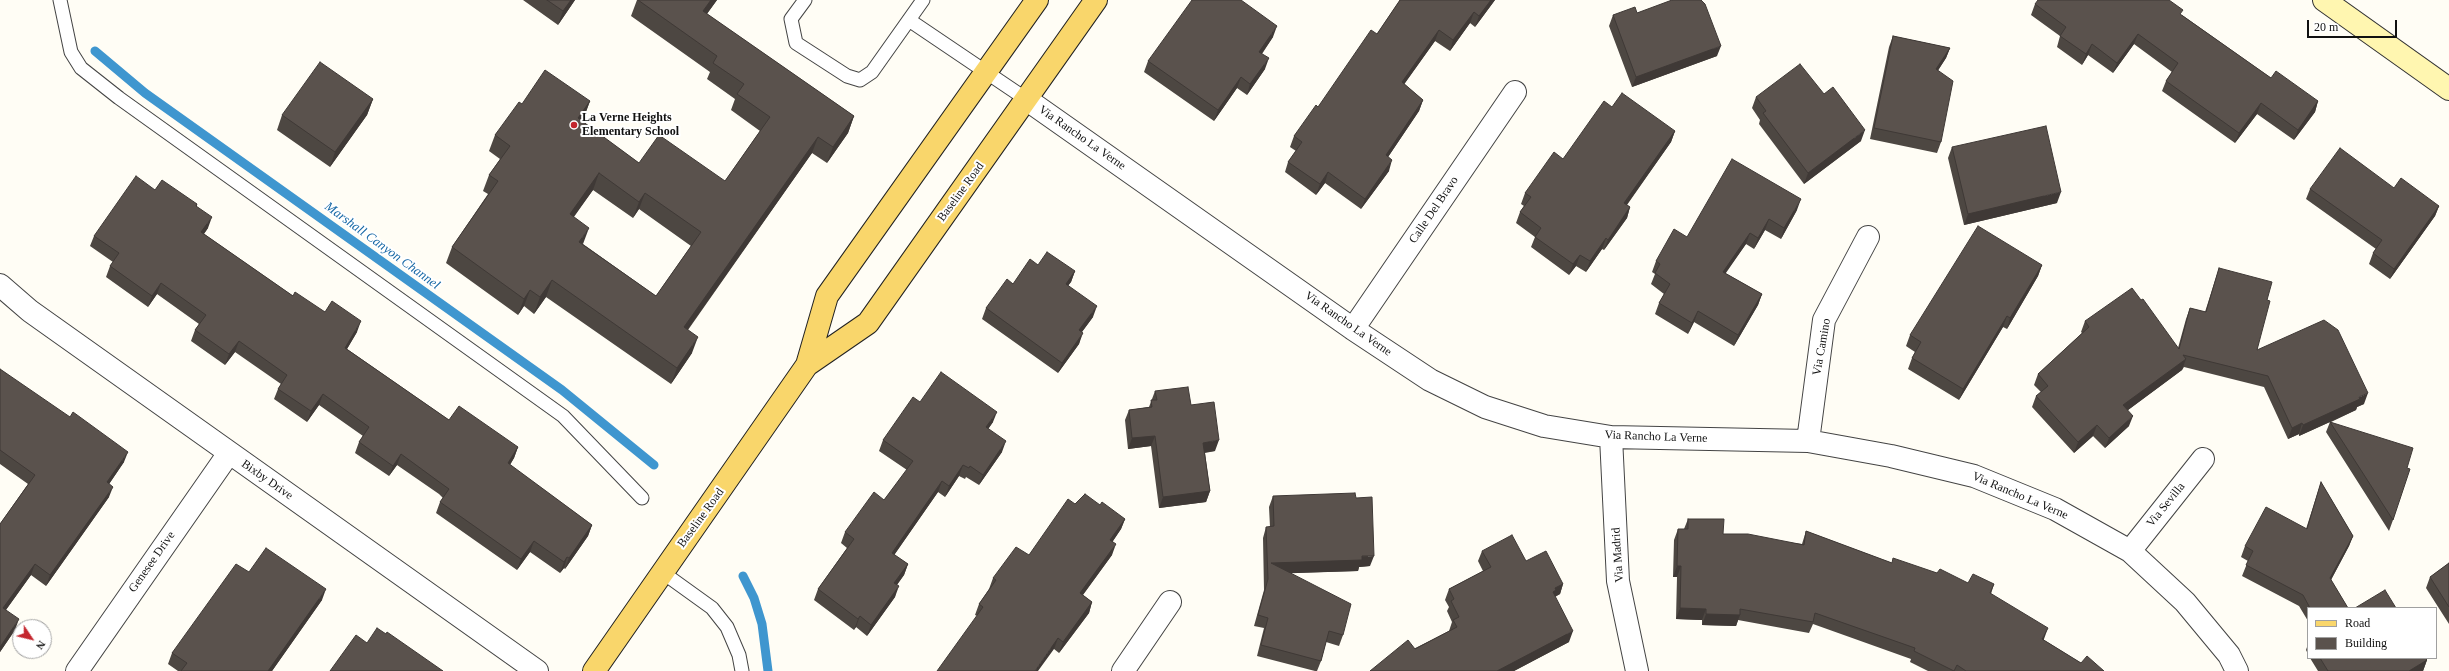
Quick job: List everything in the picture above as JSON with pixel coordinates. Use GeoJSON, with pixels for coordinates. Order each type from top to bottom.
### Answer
{"type":"FeatureCollection","features":[{"type":"Feature","properties":{"kind":"main road","name":"Baseline Road"},"geometry":{"type":"LineString","coordinates":[[594,671],[807,365],[827,296],[1037,0]]}},
{"type":"Feature","properties":{"kind":"main road","name":"Baseline Road"},"geometry":{"type":"LineString","coordinates":[[807,365],[868,323],[1096,0]]}},
{"type":"Feature","properties":{"kind":"main road"},"geometry":{"type":"LineString","coordinates":[[2324,0],[2449,89]]}},
{"type":"Feature","properties":{"kind":"street","name":"Calle Del Bravo"},"geometry":{"type":"LineString","coordinates":[[1353,329],[1515,92]]}},
{"type":"Feature","properties":{"kind":"street","name":"Via Rancho La Verne"},"geometry":{"type":"LineString","coordinates":[[1026,99],[1353,329],[1430,380],[1485,407],[1544,426],[1611,437],[1808,441],[1891,456],[1974,476],[2055,509],[2130,552],[2186,602],[2229,655],[2237,671]]}},
{"type":"Feature","properties":{"kind":"street","name":"Via Camino"},"geometry":{"type":"LineString","coordinates":[[1808,441],[1824,320],[1868,237]]}},
{"type":"Feature","properties":{"kind":"street","name":"Bixby Drive"},"geometry":{"type":"LineString","coordinates":[[0,285],[30,311],[537,671]]}},
{"type":"Feature","properties":{"kind":"street","name":"Via Madrid"},"geometry":{"type":"LineString","coordinates":[[1611,437],[1618,581],[1637,671]]}},
{"type":"Feature","properties":{"kind":"street","name":"Genesee Drive"},"geometry":{"type":"LineString","coordinates":[[77,671],[229,453]]}},
{"type":"Feature","properties":{"kind":"street","name":"Via Sevilla"},"geometry":{"type":"LineString","coordinates":[[2130,552],[2203,459]]}},
{"type":"Feature","properties":{"kind":"street"},"geometry":{"type":"LineString","coordinates":[[1123,671],[1170,602]]}},
{"type":"Feature","properties":{"kind":"lane"},"geometry":{"type":"LineString","coordinates":[[60,0],[71,52],[81,68],[119,98],[563,416],[642,498]]}},
{"type":"Feature","properties":{"kind":"lane"},"geometry":{"type":"LineString","coordinates":[[805,0],[791,19],[796,43],[847,76],[860,80],[872,72],[923,0]]}},
{"type":"Feature","properties":{"kind":"lane"},"geometry":{"type":"LineString","coordinates":[[909,20],[1026,99]]}},
{"type":"Feature","properties":{"kind":"lane"},"geometry":{"type":"LineString","coordinates":[[662,572],[712,608],[727,627],[739,655],[742,671]]}},
{"type":"Feature","properties":{"kind":"building"},"geometry":{"type":"Polygon","coordinates":[[[547,0],[571,0],[563,11],[547,0]]]}},
{"type":"Feature","properties":{"kind":"building"},"geometry":{"type":"Polygon","coordinates":[[[638,0],[711,0],[703,11],[854,116],[833,147],[818,137],[684,327],[698,337],[677,368],[552,280],[540,297],[530,290],[524,299],[452,247],[498,181],[489,175],[510,146],[495,135],[519,102],[522,104],[545,70],[590,101],[578,118],[639,163],[659,135],[725,181],[770,117],[737,94],[744,84],[713,63],[717,56],[638,0]],[[599,173],[570,214],[589,228],[579,242],[656,296],[701,232],[645,193],[639,202],[599,173]]]}},
{"type":"Feature","properties":{"kind":"building"},"geometry":{"type":"Polygon","coordinates":[[[1192,0],[1241,0],[1277,26],[1259,52],[1269,58],[1250,84],[1241,77],[1218,110],[1148,61],[1192,0]]]}},
{"type":"Feature","properties":{"kind":"building"},"geometry":{"type":"Polygon","coordinates":[[[1400,0],[1491,0],[1479,16],[1474,12],[1453,40],[1439,30],[1402,82],[1423,100],[1386,155],[1392,160],[1365,199],[1328,172],[1320,184],[1288,162],[1302,142],[1294,136],[1316,105],[1318,107],[1371,30],[1377,34],[1400,0]]]}},
{"type":"Feature","properties":{"kind":"building"},"geometry":{"type":"Polygon","coordinates":[[[1672,0],[1701,0],[1705,4],[1721,46],[1636,77],[1613,15],[1635,7],[1637,13],[1672,0]]]}},
{"type":"Feature","properties":{"kind":"building"},"geometry":{"type":"Polygon","coordinates":[[[2038,0],[2169,0],[2183,10],[2180,14],[2271,78],[2276,71],[2318,101],[2298,130],[2261,103],[2239,133],[2166,81],[2178,63],[2138,34],[2117,63],[2092,44],[2086,54],[2060,36],[2066,27],[2035,4],[2038,0]]]}},
{"type":"Feature","properties":{"kind":"building"},"geometry":{"type":"Polygon","coordinates":[[[1893,36],[1950,48],[1936,69],[1953,81],[1941,142],[1874,128],[1893,36]]]}},
{"type":"Feature","properties":{"kind":"building"},"geometry":{"type":"Polygon","coordinates":[[[320,62],[373,99],[335,152],[282,115],[320,62]]]}},
{"type":"Feature","properties":{"kind":"building"},"geometry":{"type":"Polygon","coordinates":[[[1800,64],[1824,94],[1833,87],[1865,130],[1808,173],[1763,113],[1766,111],[1756,97],[1800,64]]]}},
{"type":"Feature","properties":{"kind":"building"},"geometry":{"type":"Polygon","coordinates":[[[1622,93],[1675,131],[1624,203],[1630,207],[1608,240],[1606,238],[1590,261],[1580,255],[1573,264],[1535,237],[1541,228],[1520,212],[1531,197],[1525,193],[1554,152],[1563,159],[1604,101],[1612,107],[1622,93]]]}},
{"type":"Feature","properties":{"kind":"building"},"geometry":{"type":"Polygon","coordinates":[[[2046,126],[2061,192],[1968,214],[1952,147],[2046,126]]]}},
{"type":"Feature","properties":{"kind":"building"},"geometry":{"type":"Polygon","coordinates":[[[2340,148],[2394,188],[2401,178],[2439,206],[2394,269],[2373,253],[2382,240],[2310,189],[2340,148]]]}},
{"type":"Feature","properties":{"kind":"building"},"geometry":{"type":"Polygon","coordinates":[[[1732,159],[1801,199],[1784,228],[1769,219],[1758,238],[1750,233],[1723,272],[1762,294],[1738,335],[1698,311],[1692,323],[1659,303],[1670,284],[1655,273],[1660,264],[1656,261],[1674,229],[1687,237],[1732,159]]]}},
{"type":"Feature","properties":{"kind":"building"},"geometry":{"type":"Polygon","coordinates":[[[136,176],[155,190],[162,180],[197,204],[196,206],[212,217],[201,232],[293,296],[295,292],[325,312],[332,301],[361,321],[345,348],[449,420],[459,406],[518,447],[508,463],[592,525],[569,558],[567,557],[564,562],[534,541],[521,559],[440,502],[449,489],[401,454],[393,466],[359,442],[369,427],[323,394],[311,411],[278,389],[287,375],[239,341],[229,354],[195,330],[206,315],[161,283],[152,296],[110,266],[119,253],[94,236],[136,176]]]}},
{"type":"Feature","properties":{"kind":"building"},"geometry":{"type":"Polygon","coordinates":[[[1978,226],[2042,265],[2010,318],[2007,316],[1963,389],[1912,358],[1921,342],[1910,335],[1978,226]]]}},
{"type":"Feature","properties":{"kind":"building"},"geometry":{"type":"Polygon","coordinates":[[[1047,252],[1075,271],[1066,284],[1097,306],[1079,330],[1083,333],[1062,363],[986,308],[1007,279],[1013,284],[1030,259],[1038,265],[1047,252]]]}},
{"type":"Feature","properties":{"kind":"building"},"geometry":{"type":"Polygon","coordinates":[[[2219,268],[2272,282],[2267,300],[2270,301],[2257,350],[2324,320],[2338,330],[2368,393],[2359,397],[2360,399],[2303,425],[2302,423],[2292,428],[2268,376],[2183,355],[2186,359],[2123,405],[2133,416],[2109,438],[2097,425],[2078,442],[2036,396],[2048,386],[2038,374],[2089,327],[2085,321],[2132,288],[2141,300],[2143,299],[2179,349],[2190,308],[2206,312],[2219,268]]]}},
{"type":"Feature","properties":{"kind":"building"},"geometry":{"type":"Polygon","coordinates":[[[0,369],[70,417],[73,412],[128,452],[107,482],[113,487],[50,575],[35,564],[3,608],[19,619],[12,619],[12,629],[0,647],[0,524],[35,475],[0,450],[0,369]]]}},
{"type":"Feature","properties":{"kind":"building"},"geometry":{"type":"Polygon","coordinates":[[[941,372],[997,412],[986,427],[1006,441],[983,475],[970,466],[969,468],[963,465],[949,486],[942,481],[892,553],[908,564],[894,583],[899,586],[871,625],[860,616],[858,619],[818,589],[854,539],[845,532],[874,492],[884,500],[913,461],[883,440],[913,397],[920,402],[941,372]]]}},
{"type":"Feature","properties":{"kind":"building"},"geometry":{"type":"Polygon","coordinates":[[[1188,387],[1191,405],[1214,402],[1219,440],[1203,443],[1210,491],[1163,497],[1155,436],[1132,438],[1129,410],[1152,407],[1151,400],[1157,400],[1155,391],[1188,387]]]}},
{"type":"Feature","properties":{"kind":"building"},"geometry":{"type":"Polygon","coordinates":[[[2330,422],[2413,448],[2407,468],[2410,469],[2393,520],[2330,422]]]}},
{"type":"Feature","properties":{"kind":"building"},"geometry":{"type":"Polygon","coordinates":[[[2321,482],[2353,536],[2330,578],[2347,607],[2309,607],[2303,595],[2246,565],[2253,551],[2245,546],[2266,507],[2307,529],[2321,482]]]}},
{"type":"Feature","properties":{"kind":"building"},"geometry":{"type":"Polygon","coordinates":[[[1355,493],[1356,498],[1372,497],[1374,556],[1362,556],[1362,560],[1271,563],[1351,604],[1343,635],[1329,631],[1321,661],[1261,645],[1268,618],[1258,615],[1268,579],[1266,527],[1274,526],[1273,496],[1355,493]]]}},
{"type":"Feature","properties":{"kind":"building"},"geometry":{"type":"Polygon","coordinates":[[[1085,494],[1100,505],[1102,502],[1125,519],[1110,540],[1116,544],[1080,593],[1092,602],[1063,642],[1058,638],[1035,671],[937,671],[983,607],[979,604],[996,580],[993,578],[1016,547],[1029,555],[1068,499],[1075,504],[1085,494]]]}},
{"type":"Feature","properties":{"kind":"building"},"geometry":{"type":"Polygon","coordinates":[[[1688,519],[1724,519],[1723,534],[1748,534],[1804,545],[1806,531],[1892,563],[1893,558],[1937,573],[1940,569],[1968,583],[1973,574],[1994,584],[1990,593],[2048,628],[2042,639],[2081,663],[2087,656],[2104,671],[1966,671],[1957,665],[1954,671],[1914,651],[1915,648],[1815,613],[1813,622],[1740,609],[1740,615],[1706,614],[1706,609],[1680,608],[1681,566],[1677,566],[1678,529],[1688,529],[1688,519]]]}},
{"type":"Feature","properties":{"kind":"building"},"geometry":{"type":"Polygon","coordinates":[[[1512,535],[1526,561],[1546,551],[1563,584],[1555,588],[1556,590],[1553,592],[1573,631],[1497,671],[1370,671],[1408,640],[1415,649],[1457,627],[1453,620],[1459,617],[1451,601],[1454,599],[1449,589],[1491,567],[1482,551],[1512,535]]]}},
{"type":"Feature","properties":{"kind":"building"},"geometry":{"type":"Polygon","coordinates":[[[266,548],[326,589],[268,671],[181,671],[187,663],[172,653],[236,564],[249,572],[266,548]]]}},
{"type":"Feature","properties":{"kind":"building"},"geometry":{"type":"Polygon","coordinates":[[[2449,563],[2449,607],[2430,577],[2449,563]]]}},
{"type":"Feature","properties":{"kind":"building"},"geometry":{"type":"Polygon","coordinates":[[[2385,590],[2395,607],[2357,607],[2385,590]]]}},
{"type":"Feature","properties":{"kind":"building"},"geometry":{"type":"Polygon","coordinates":[[[377,628],[386,634],[387,632],[443,671],[330,671],[356,635],[367,643],[377,628]]]}},
{"type":"Feature","properties":{"kind":"building"},"geometry":{"type":"Polygon","coordinates":[[[2321,659],[2427,660],[2409,671],[2328,671],[2321,659]]]}},
{"type":"Feature","properties":{"kind":"waterway","name":"Marshall Canyon Channel"},"geometry":{"type":"LineString","coordinates":[[95,51],[145,93],[562,390],[654,465]]}},
{"type":"Feature","properties":{"kind":"waterway","name":"Marshall Canyon Channel"},"geometry":{"type":"LineString","coordinates":[[743,576],[754,598],[762,624],[768,671]]}},
{"type":"Feature","properties":{"kind":"place","name":"La Verne Heights Elementary School"},"geometry":{"type":"Point","coordinates":[574,125]}}]}
